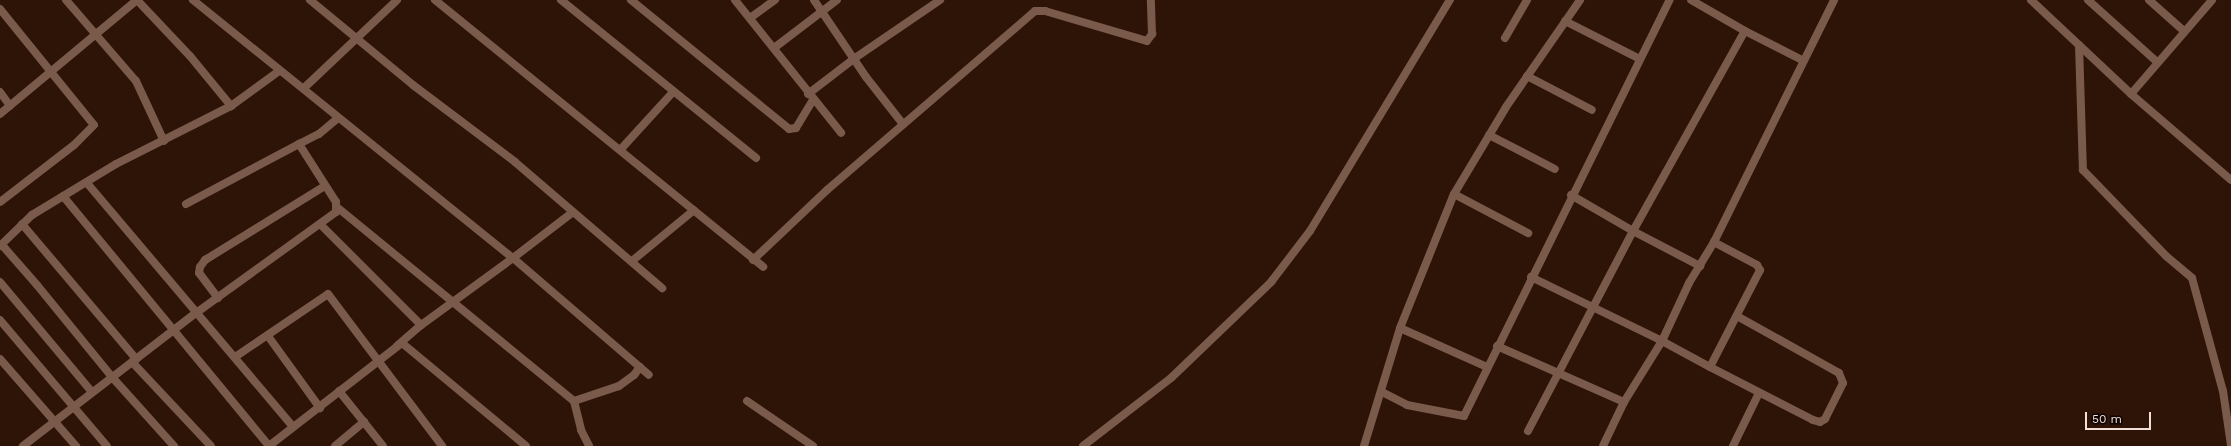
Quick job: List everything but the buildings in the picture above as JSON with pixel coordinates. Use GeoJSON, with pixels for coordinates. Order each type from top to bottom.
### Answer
{"type":"FeatureCollection","features":[{"type":"Feature","properties":{"kind":"street"},"geometry":{"type":"LineString","coordinates":[[66,0],[136,81],[164,141]]}},
{"type":"Feature","properties":{"kind":"street"},"geometry":{"type":"LineString","coordinates":[[0,114],[137,0],[190,56],[231,106]]}},
{"type":"Feature","properties":{"kind":"street"},"geometry":{"type":"LineString","coordinates":[[193,0],[204,3],[279,71],[304,88],[338,118],[513,258],[649,375]]}},
{"type":"Feature","properties":{"kind":"street"},"geometry":{"type":"LineString","coordinates":[[310,0],[413,85],[515,162],[662,288]]}},
{"type":"Feature","properties":{"kind":"street"},"geometry":{"type":"LineString","coordinates":[[304,88],[397,0]]}},
{"type":"Feature","properties":{"kind":"street"},"geometry":{"type":"LineString","coordinates":[[435,0],[621,149],[763,267]]}},
{"type":"Feature","properties":{"kind":"street"},"geometry":{"type":"LineString","coordinates":[[561,0],[756,158]]}},
{"type":"Feature","properties":{"kind":"street"},"geometry":{"type":"LineString","coordinates":[[631,0],[789,129],[796,128],[811,97],[855,58],[940,0]]}},
{"type":"Feature","properties":{"kind":"street"},"geometry":{"type":"LineString","coordinates":[[735,0],[841,133]]}},
{"type":"Feature","properties":{"kind":"street"},"geometry":{"type":"LineString","coordinates":[[750,18],[775,0]]}},
{"type":"Feature","properties":{"kind":"street"},"geometry":{"type":"LineString","coordinates":[[814,0],[855,58],[873,87],[903,124]]}},
{"type":"Feature","properties":{"kind":"street"},"geometry":{"type":"LineString","coordinates":[[774,48],[837,0]]}},
{"type":"Feature","properties":{"kind":"street"},"geometry":{"type":"LineString","coordinates":[[753,260],[827,190],[1035,11],[1045,11],[1147,41],[1152,34],[1151,0]]}},
{"type":"Feature","properties":{"kind":"street"},"geometry":{"type":"LineString","coordinates":[[1084,446],[1171,378],[1266,288],[1294,254],[1450,0]]}},
{"type":"Feature","properties":{"kind":"street"},"geometry":{"type":"LineString","coordinates":[[1364,446],[1382,392],[1400,328],[1454,194],[1489,135],[1527,76],[1580,0]]}},
{"type":"Feature","properties":{"kind":"street"},"geometry":{"type":"LineString","coordinates":[[1382,392],[1406,405],[1464,416],[1571,195],[1670,0]]}},
{"type":"Feature","properties":{"kind":"street"},"geometry":{"type":"LineString","coordinates":[[1691,0],[1745,31],[1802,60]]}},
{"type":"Feature","properties":{"kind":"street"},"geometry":{"type":"LineString","coordinates":[[1603,446],[1624,402],[1662,341],[1700,266],[1714,242],[1802,60],[1834,0]]}},
{"type":"Feature","properties":{"kind":"street"},"geometry":{"type":"LineString","coordinates":[[2031,0],[2131,94],[2231,180]]}},
{"type":"Feature","properties":{"kind":"street"},"geometry":{"type":"LineString","coordinates":[[2088,0],[2157,62]]}},
{"type":"Feature","properties":{"kind":"street"},"geometry":{"type":"LineString","coordinates":[[2148,0],[2184,31]]}},
{"type":"Feature","properties":{"kind":"street"},"geometry":{"type":"LineString","coordinates":[[2131,94],[2212,0]]}},
{"type":"Feature","properties":{"kind":"street"},"geometry":{"type":"LineString","coordinates":[[1505,38],[1525,1]]}},
{"type":"Feature","properties":{"kind":"street"},"geometry":{"type":"LineString","coordinates":[[0,9],[53,71],[94,125],[74,145],[0,202]]}},
{"type":"Feature","properties":{"kind":"street"},"geometry":{"type":"LineString","coordinates":[[1566,20],[1640,59]]}},
{"type":"Feature","properties":{"kind":"street"},"geometry":{"type":"LineString","coordinates":[[1528,431],[1633,231],[1745,31]]}},
{"type":"Feature","properties":{"kind":"street"},"geometry":{"type":"LineString","coordinates":[[2079,45],[2083,170],[2166,256],[2192,278],[2224,391],[2231,445]]}},
{"type":"Feature","properties":{"kind":"street"},"geometry":{"type":"LineString","coordinates":[[174,446],[112,378],[37,285],[1,245],[32,215],[116,164],[231,106],[279,71]]}},
{"type":"Feature","properties":{"kind":"street"},"geometry":{"type":"LineString","coordinates":[[1527,76],[1592,110]]}},
{"type":"Feature","properties":{"kind":"street"},"geometry":{"type":"LineString","coordinates":[[0,92],[10,106]]}},
{"type":"Feature","properties":{"kind":"street"},"geometry":{"type":"LineString","coordinates":[[621,149],[673,92]]}},
{"type":"Feature","properties":{"kind":"street"},"geometry":{"type":"LineString","coordinates":[[186,204],[319,134],[338,118]]}},
{"type":"Feature","properties":{"kind":"street"},"geometry":{"type":"LineString","coordinates":[[1489,135],[1555,169]]}},
{"type":"Feature","properties":{"kind":"street"},"geometry":{"type":"LineString","coordinates":[[299,144],[338,208],[574,401],[581,430],[590,446]]}},
{"type":"Feature","properties":{"kind":"street"},"geometry":{"type":"LineString","coordinates":[[87,183],[293,427]]}},
{"type":"Feature","properties":{"kind":"street"},"geometry":{"type":"LineString","coordinates":[[218,298],[199,273],[200,267],[205,260],[325,186]]}},
{"type":"Feature","properties":{"kind":"street"},"geometry":{"type":"LineString","coordinates":[[1454,194],[1528,233]]}},
{"type":"Feature","properties":{"kind":"street"},"geometry":{"type":"LineString","coordinates":[[1571,195],[1633,231],[1700,266]]}},
{"type":"Feature","properties":{"kind":"street"},"geometry":{"type":"LineString","coordinates":[[63,196],[269,446],[402,343],[526,446]]}},
{"type":"Feature","properties":{"kind":"street"},"geometry":{"type":"LineString","coordinates":[[23,446],[73,406],[196,313],[320,224],[338,208]]}},
{"type":"Feature","properties":{"kind":"street"},"geometry":{"type":"LineString","coordinates":[[632,261],[694,210]]}},
{"type":"Feature","properties":{"kind":"street"},"geometry":{"type":"LineString","coordinates":[[379,360],[421,325],[513,258],[572,212]]}},
{"type":"Feature","properties":{"kind":"street"},"geometry":{"type":"LineString","coordinates":[[22,224],[134,360],[211,446]]}},
{"type":"Feature","properties":{"kind":"street"},"geometry":{"type":"LineString","coordinates":[[320,224],[421,325]]}},
{"type":"Feature","properties":{"kind":"street"},"geometry":{"type":"LineString","coordinates":[[1710,368],[1760,270],[1757,265],[1714,242]]}},
{"type":"Feature","properties":{"kind":"street"},"geometry":{"type":"LineString","coordinates":[[1531,277],[1662,341],[1759,393],[1820,422],[1825,419],[1843,383],[1839,373],[1737,316]]}},
{"type":"Feature","properties":{"kind":"street"},"geometry":{"type":"LineString","coordinates":[[0,282],[92,392]]}},
{"type":"Feature","properties":{"kind":"street"},"geometry":{"type":"LineString","coordinates":[[235,357],[328,294],[442,446]]}},
{"type":"Feature","properties":{"kind":"street"},"geometry":{"type":"LineString","coordinates":[[0,320],[106,446]]}},
{"type":"Feature","properties":{"kind":"street"},"geometry":{"type":"LineString","coordinates":[[1400,328],[1488,367]]}},
{"type":"Feature","properties":{"kind":"street"},"geometry":{"type":"LineString","coordinates":[[268,336],[320,408]]}},
{"type":"Feature","properties":{"kind":"street"},"geometry":{"type":"LineString","coordinates":[[1497,346],[1624,402]]}},
{"type":"Feature","properties":{"kind":"street"},"geometry":{"type":"LineString","coordinates":[[0,359],[76,446]]}},
{"type":"Feature","properties":{"kind":"street"},"geometry":{"type":"LineString","coordinates":[[574,401],[619,386],[634,375],[640,366]]}},
{"type":"Feature","properties":{"kind":"street"},"geometry":{"type":"LineString","coordinates":[[339,391],[382,446]]}},
{"type":"Feature","properties":{"kind":"street"},"geometry":{"type":"LineString","coordinates":[[1733,446],[1759,393]]}},
{"type":"Feature","properties":{"kind":"street"},"geometry":{"type":"LineString","coordinates":[[747,401],[813,446]]}},
{"type":"Feature","properties":{"kind":"street"},"geometry":{"type":"LineString","coordinates":[[335,446],[364,422]]}}]}
